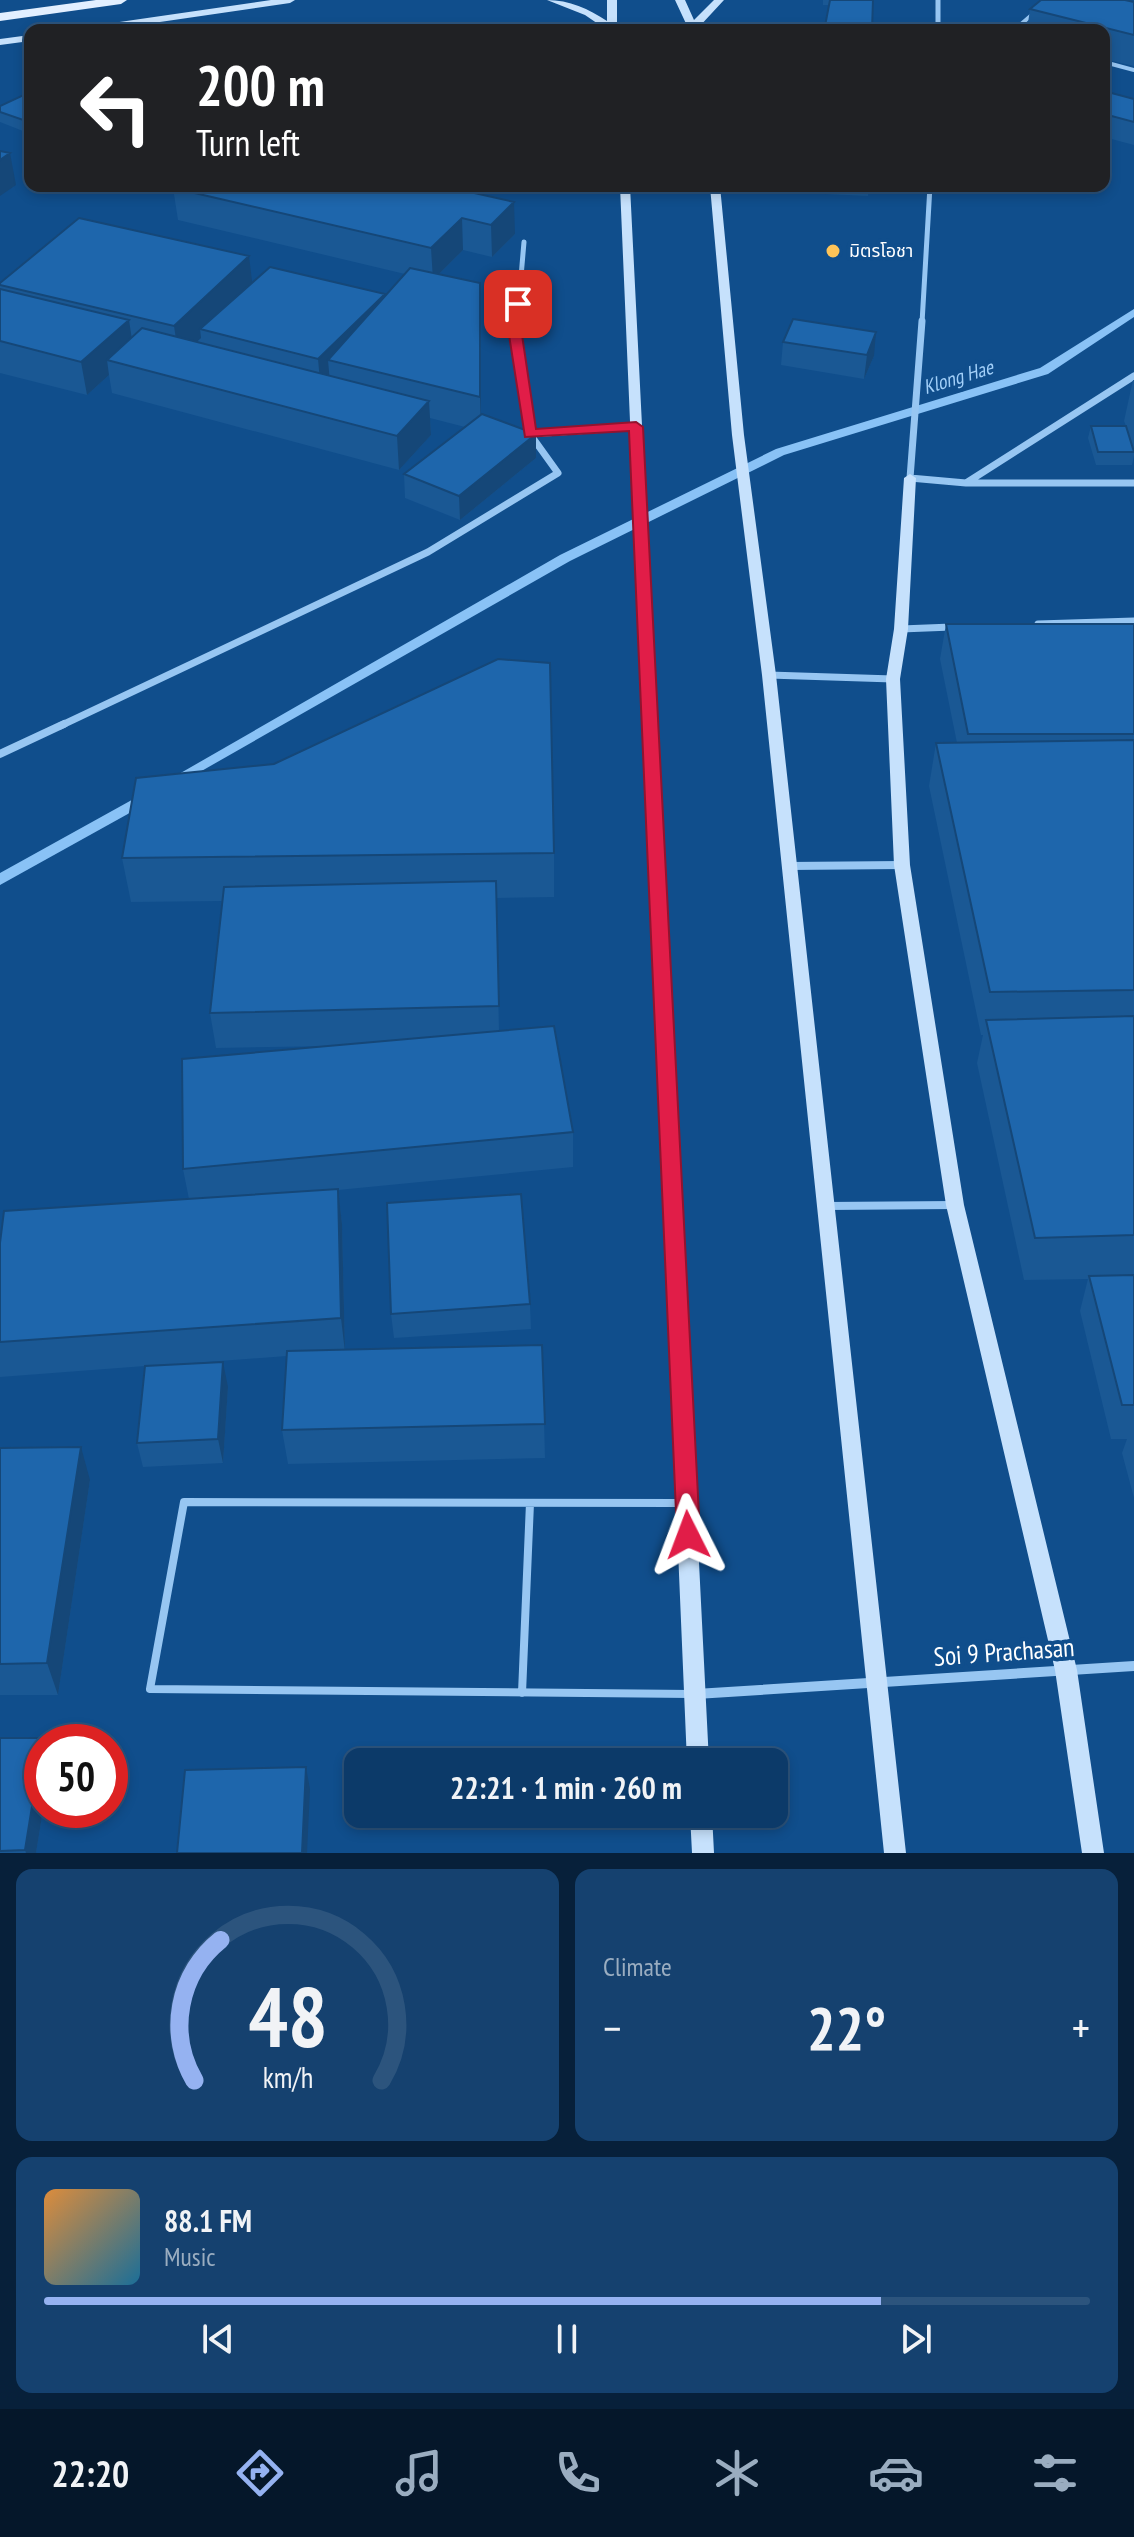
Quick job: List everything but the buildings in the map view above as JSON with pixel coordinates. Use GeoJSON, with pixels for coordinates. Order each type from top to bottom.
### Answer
{"type":"FeatureCollection","features":[{"type":"Feature","properties":{"kind":"main road"},"geometry":{"type":"LineString","coordinates":[[0,17],[121,0]]}},
{"type":"Feature","properties":{"kind":"main road"},"geometry":{"type":"LineString","coordinates":[[126,24],[302,0]]}},
{"type":"Feature","properties":{"kind":"main road"},"geometry":{"type":"LineString","coordinates":[[552,0],[588,13],[606,24]]}},
{"type":"Feature","properties":{"kind":"main road"},"geometry":{"type":"LineString","coordinates":[[612,0],[612,24]]}},
{"type":"Feature","properties":{"kind":"main road"},"geometry":{"type":"LineString","coordinates":[[680,0],[692,24]]}},
{"type":"Feature","properties":{"kind":"main road"},"geometry":{"type":"LineString","coordinates":[[698,24],[719,0]]}},
{"type":"Feature","properties":{"kind":"main road"},"geometry":{"type":"LineString","coordinates":[[0,42],[24,39]]}},
{"type":"Feature","properties":{"kind":"main road"},"geometry":{"type":"LineString","coordinates":[[625,192],[697,1748]]}},
{"type":"Feature","properties":{"kind":"main road"},"geometry":{"type":"LineString","coordinates":[[716,192],[738,435],[769,675],[895,1853]]}},
{"type":"Feature","properties":{"kind":"main road"},"geometry":{"type":"LineString","coordinates":[[910,478],[901,629],[893,679],[902,865],[955,1205],[1066,1670],[1093,1853]]}},
{"type":"Feature","properties":{"kind":"main road"},"geometry":{"type":"LineString","coordinates":[[702,1828],[703,1853]]}},
{"type":"Feature","properties":{"kind":"street"},"geometry":{"type":"LineString","coordinates":[[938,0],[938,24]]}},
{"type":"Feature","properties":{"kind":"street"},"geometry":{"type":"LineString","coordinates":[[930,192],[910,478],[966,483],[1134,483]]}},
{"type":"Feature","properties":{"kind":"street"},"geometry":{"type":"LineString","coordinates":[[0,754],[428,552],[558,473],[530,434],[516,335],[524,242]]}},
{"type":"Feature","properties":{"kind":"street"},"geometry":{"type":"LineString","coordinates":[[966,483],[1134,376]]}},
{"type":"Feature","properties":{"kind":"street"},"geometry":{"type":"LineString","coordinates":[[530,434],[636,427]]}},
{"type":"Feature","properties":{"kind":"street"},"geometry":{"type":"LineString","coordinates":[[1025,625],[1134,621]]}},
{"type":"Feature","properties":{"kind":"street"},"geometry":{"type":"LineString","coordinates":[[901,629],[963,627]]}},
{"type":"Feature","properties":{"kind":"street"},"geometry":{"type":"LineString","coordinates":[[769,675],[893,679]]}},
{"type":"Feature","properties":{"kind":"street"},"geometry":{"type":"LineString","coordinates":[[789,866],[902,865]]}},
{"type":"Feature","properties":{"kind":"street"},"geometry":{"type":"LineString","coordinates":[[826,1206],[955,1205]]}},
{"type":"Feature","properties":{"kind":"street","name":"Soi 9 Prachasan"},"geometry":{"type":"LineString","coordinates":[[695,1694],[1134,1666]]}},
{"type":"Feature","properties":{"kind":"lane"},"geometry":{"type":"LineString","coordinates":[[1025,24],[1044,4]]}},
{"type":"Feature","properties":{"kind":"lane"},"geometry":{"type":"LineString","coordinates":[[1110,64],[1134,70]]}},
{"type":"Feature","properties":{"kind":"lane"},"geometry":{"type":"LineString","coordinates":[[687,1503],[184,1502],[150,1689],[695,1694]]}},
{"type":"Feature","properties":{"kind":"lane"},"geometry":{"type":"LineString","coordinates":[[522,1693],[530,1503]]}},
{"type":"Feature","properties":{"kind":"waterway","name":"Klong Hae"},"geometry":{"type":"LineString","coordinates":[[172,782],[565,558],[780,452],[1044,371],[1134,312]]}},
{"type":"Feature","properties":{"kind":"waterway"},"geometry":{"type":"LineString","coordinates":[[0,880],[148,796]]}},
{"type":"Feature","properties":{"kind":"place","name":"มิตรโอชา"},"geometry":{"type":"Point","coordinates":[833,251]}},
{"type":"Feature","properties":{"kind":"route"},"geometry":{"type":"LineString","coordinates":[[518,304],[516,335],[530,434],[636,427],[688,1535]]}}]}
